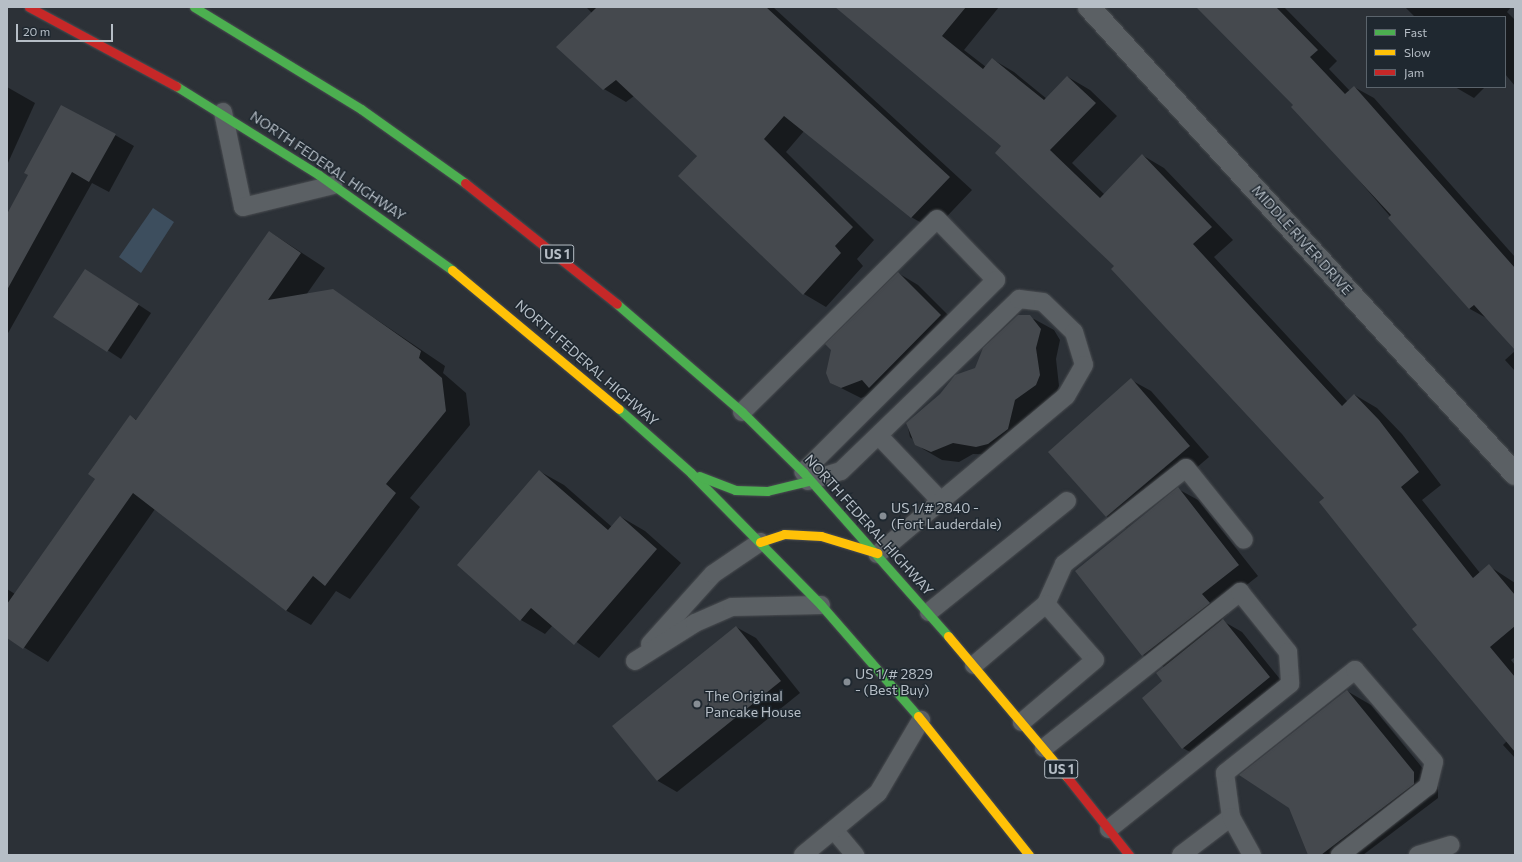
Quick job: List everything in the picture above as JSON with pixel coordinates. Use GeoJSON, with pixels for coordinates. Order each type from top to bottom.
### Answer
{"type":"FeatureCollection","features":[{"type":"Feature","properties":{"kind":"main road","name":"NORTH FEDERAL HIGHWAY"},"geometry":{"type":"LineString","coordinates":[[29,7],[222,112],[333,185],[423,247],[516,319],[691,472],[821,605],[921,720],[1029,855]]}},
{"type":"Feature","properties":{"kind":"main road","name":"NORTH FEDERAL HIGHWAY"},"geometry":{"type":"LineString","coordinates":[[194,7],[362,109],[477,192],[593,283],[742,412],[806,476],[929,612],[1044,748],[1129,855]]}},
{"type":"Feature","properties":{"kind":"main road"},"geometry":{"type":"LineString","coordinates":[[691,472],[735,490],[767,491],[806,476]]}},
{"type":"Feature","properties":{"kind":"main road"},"geometry":{"type":"LineString","coordinates":[[760,542],[784,534],[821,536],[878,554]]}},
{"type":"Feature","properties":{"kind":"street","name":"MIDDLE RIVER DRIVE"},"geometry":{"type":"LineString","coordinates":[[1089,7],[1515,474]]}},
{"type":"Feature","properties":{"kind":"lane"},"geometry":{"type":"LineString","coordinates":[[222,112],[243,207],[333,185]]}},
{"type":"Feature","properties":{"kind":"lane"},"geometry":{"type":"LineString","coordinates":[[742,412],[938,219],[996,280],[806,476]]}},
{"type":"Feature","properties":{"kind":"lane"},"geometry":{"type":"LineString","coordinates":[[806,476],[841,471],[879,436],[1019,299],[1043,302],[1074,332],[1084,365],[1066,396],[878,554]]}},
{"type":"Feature","properties":{"kind":"lane"},"geometry":{"type":"LineString","coordinates":[[879,436],[941,501]]}},
{"type":"Feature","properties":{"kind":"lane"},"geometry":{"type":"LineString","coordinates":[[974,665],[1046,604],[1064,564],[1186,468],[1244,540]]}},
{"type":"Feature","properties":{"kind":"lane"},"geometry":{"type":"LineString","coordinates":[[929,612],[1067,501]]}},
{"type":"Feature","properties":{"kind":"lane"},"geometry":{"type":"LineString","coordinates":[[760,542],[713,574],[634,661],[695,623],[732,607],[821,605]]}},
{"type":"Feature","properties":{"kind":"lane"},"geometry":{"type":"LineString","coordinates":[[1044,748],[1240,592],[1284,646],[1288,652],[1290,684],[1109,829]]}},
{"type":"Feature","properties":{"kind":"lane"},"geometry":{"type":"LineString","coordinates":[[1022,722],[1095,660],[1046,604]]}},
{"type":"Feature","properties":{"kind":"lane"},"geometry":{"type":"LineString","coordinates":[[1252,855],[1231,817],[1225,773],[1355,670],[1434,762],[1428,786],[1340,855]]}},
{"type":"Feature","properties":{"kind":"lane"},"geometry":{"type":"LineString","coordinates":[[803,855],[878,793],[921,720]]}},
{"type":"Feature","properties":{"kind":"lane"},"geometry":{"type":"LineString","coordinates":[[1181,855],[1231,817]]}},
{"type":"Feature","properties":{"kind":"lane"},"geometry":{"type":"LineString","coordinates":[[834,830],[855,855]]}},
{"type":"Feature","properties":{"kind":"lane"},"geometry":{"type":"LineString","coordinates":[[1418,855],[1451,845]]}},
{"type":"Feature","properties":{"kind":"water"},"geometry":{"type":"Polygon","coordinates":[[[153,208],[174,222],[141,273],[119,257],[153,208]]]}},
{"type":"Feature","properties":{"kind":"building"},"geometry":{"type":"Polygon","coordinates":[[[597,7],[766,7],[950,177],[911,218],[784,116],[764,139],[853,227],[835,246],[841,253],[803,295],[678,176],[697,156],[616,80],[603,90],[556,47],[597,7]]]}},
{"type":"Feature","properties":{"kind":"building"},"geometry":{"type":"Polygon","coordinates":[[[835,7],[966,7],[942,36],[983,69],[992,58],[1044,100],[1067,76],[1096,103],[1050,150],[1100,198],[1142,154],[1212,227],[1193,244],[1342,406],[1354,394],[1379,420],[1419,472],[1401,487],[1473,578],[1489,564],[1515,595],[1515,626],[1490,647],[1515,677],[1515,752],[1412,629],[1417,625],[1319,502],[1324,498],[1111,269],[1114,266],[995,153],[1001,146],[835,7]]]}},
{"type":"Feature","properties":{"kind":"building"},"geometry":{"type":"Polygon","coordinates":[[[1196,7],[1276,7],[1318,50],[1310,57],[1345,94],[1354,86],[1515,268],[1515,350],[1474,305],[1469,309],[1388,218],[1391,215],[1291,107],[1293,105],[1196,7]]]}},
{"type":"Feature","properties":{"kind":"building"},"geometry":{"type":"Polygon","coordinates":[[[61,105],[116,134],[89,182],[72,172],[7,290],[7,214],[28,175],[24,173],[61,105]]]}},
{"type":"Feature","properties":{"kind":"building"},"geometry":{"type":"Polygon","coordinates":[[[269,231],[301,253],[268,300],[333,289],[421,351],[419,358],[442,378],[446,411],[386,484],[396,493],[325,586],[313,576],[286,611],[133,493],[23,649],[7,638],[7,604],[95,479],[88,474],[130,415],[136,420],[269,231]]]}},
{"type":"Feature","properties":{"kind":"building"},"geometry":{"type":"Polygon","coordinates":[[[85,269],[139,304],[107,352],[53,317],[85,269]]]}},
{"type":"Feature","properties":{"kind":"building"},"geometry":{"type":"Polygon","coordinates":[[[898,272],[941,315],[869,388],[862,380],[841,388],[830,383],[826,373],[831,350],[825,344],[898,272]]]}},
{"type":"Feature","properties":{"kind":"building"},"geometry":{"type":"Polygon","coordinates":[[[1018,315],[1030,315],[1041,329],[1036,348],[1040,375],[1036,385],[1015,400],[1008,429],[988,444],[976,447],[953,443],[931,452],[915,445],[906,423],[940,394],[955,375],[975,368],[983,348],[1018,315]]]}},
{"type":"Feature","properties":{"kind":"building"},"geometry":{"type":"Polygon","coordinates":[[[1131,378],[1190,446],[1106,517],[1048,452],[1131,378]]]}},
{"type":"Feature","properties":{"kind":"building"},"geometry":{"type":"Polygon","coordinates":[[[539,470],[608,530],[620,516],[657,549],[574,645],[531,608],[520,621],[457,565],[539,470]]]}},
{"type":"Feature","properties":{"kind":"building"},"geometry":{"type":"Polygon","coordinates":[[[1178,487],[1239,565],[1202,594],[1210,603],[1142,656],[1075,571],[1178,487]]]}},
{"type":"Feature","properties":{"kind":"building"},"geometry":{"type":"Polygon","coordinates":[[[1223,619],[1270,677],[1182,749],[1142,698],[1162,681],[1156,673],[1223,619]]]}},
{"type":"Feature","properties":{"kind":"building","name":"The Original Pancake House"},"geometry":{"type":"Polygon","coordinates":[[[736,626],[781,681],[657,781],[612,726],[736,626]]]}},
{"type":"Feature","properties":{"kind":"building"},"geometry":{"type":"Polygon","coordinates":[[[1347,690],[1414,772],[1414,784],[1321,855],[1308,855],[1289,808],[1239,775],[1347,690]]]}},
{"type":"Feature","properties":{"kind":"traffic: fast"},"geometry":{"type":"LineString","coordinates":[[194,7],[361,109],[465,183]]}},
{"type":"Feature","properties":{"kind":"traffic: fast"},"geometry":{"type":"LineString","coordinates":[[176,86],[319,175],[452,270]]}},
{"type":"Feature","properties":{"kind":"traffic: fast"},"geometry":{"type":"LineString","coordinates":[[617,304],[742,412],[803,472],[948,636]]}},
{"type":"Feature","properties":{"kind":"traffic: fast"},"geometry":{"type":"LineString","coordinates":[[619,409],[691,473],[821,605],[918,716]]}},
{"type":"Feature","properties":{"kind":"traffic: fast"},"geometry":{"type":"LineString","coordinates":[[699,476],[735,490],[767,491],[808,481]]}},
{"type":"Feature","properties":{"kind":"traffic: slow"},"geometry":{"type":"LineString","coordinates":[[452,270],[619,409]]}},
{"type":"Feature","properties":{"kind":"traffic: slow"},"geometry":{"type":"LineString","coordinates":[[760,542],[784,534],[821,536],[877,553]]}},
{"type":"Feature","properties":{"kind":"traffic: slow"},"geometry":{"type":"LineString","coordinates":[[948,636],[1067,777]]}},
{"type":"Feature","properties":{"kind":"traffic: slow"},"geometry":{"type":"LineString","coordinates":[[918,716],[1029,855]]}},
{"type":"Feature","properties":{"kind":"traffic: jam"},"geometry":{"type":"LineString","coordinates":[[29,7],[176,86]]}},
{"type":"Feature","properties":{"kind":"traffic: jam"},"geometry":{"type":"LineString","coordinates":[[465,183],[617,304]]}},
{"type":"Feature","properties":{"kind":"traffic: jam"},"geometry":{"type":"LineString","coordinates":[[1067,777],[1129,855]]}},
{"type":"Feature","properties":{"kind":"place","name":"US 1/# 2840 - (Fort Lauderdale)"},"geometry":{"type":"Point","coordinates":[883,516]}},
{"type":"Feature","properties":{"kind":"place","name":"US 1/# 2829 - (Best Buy)"},"geometry":{"type":"Point","coordinates":[847,682]}},
{"type":"Feature","properties":{"kind":"place","name":"The Original Pancake House"},"geometry":{"type":"Point","coordinates":[697,704]}}]}
